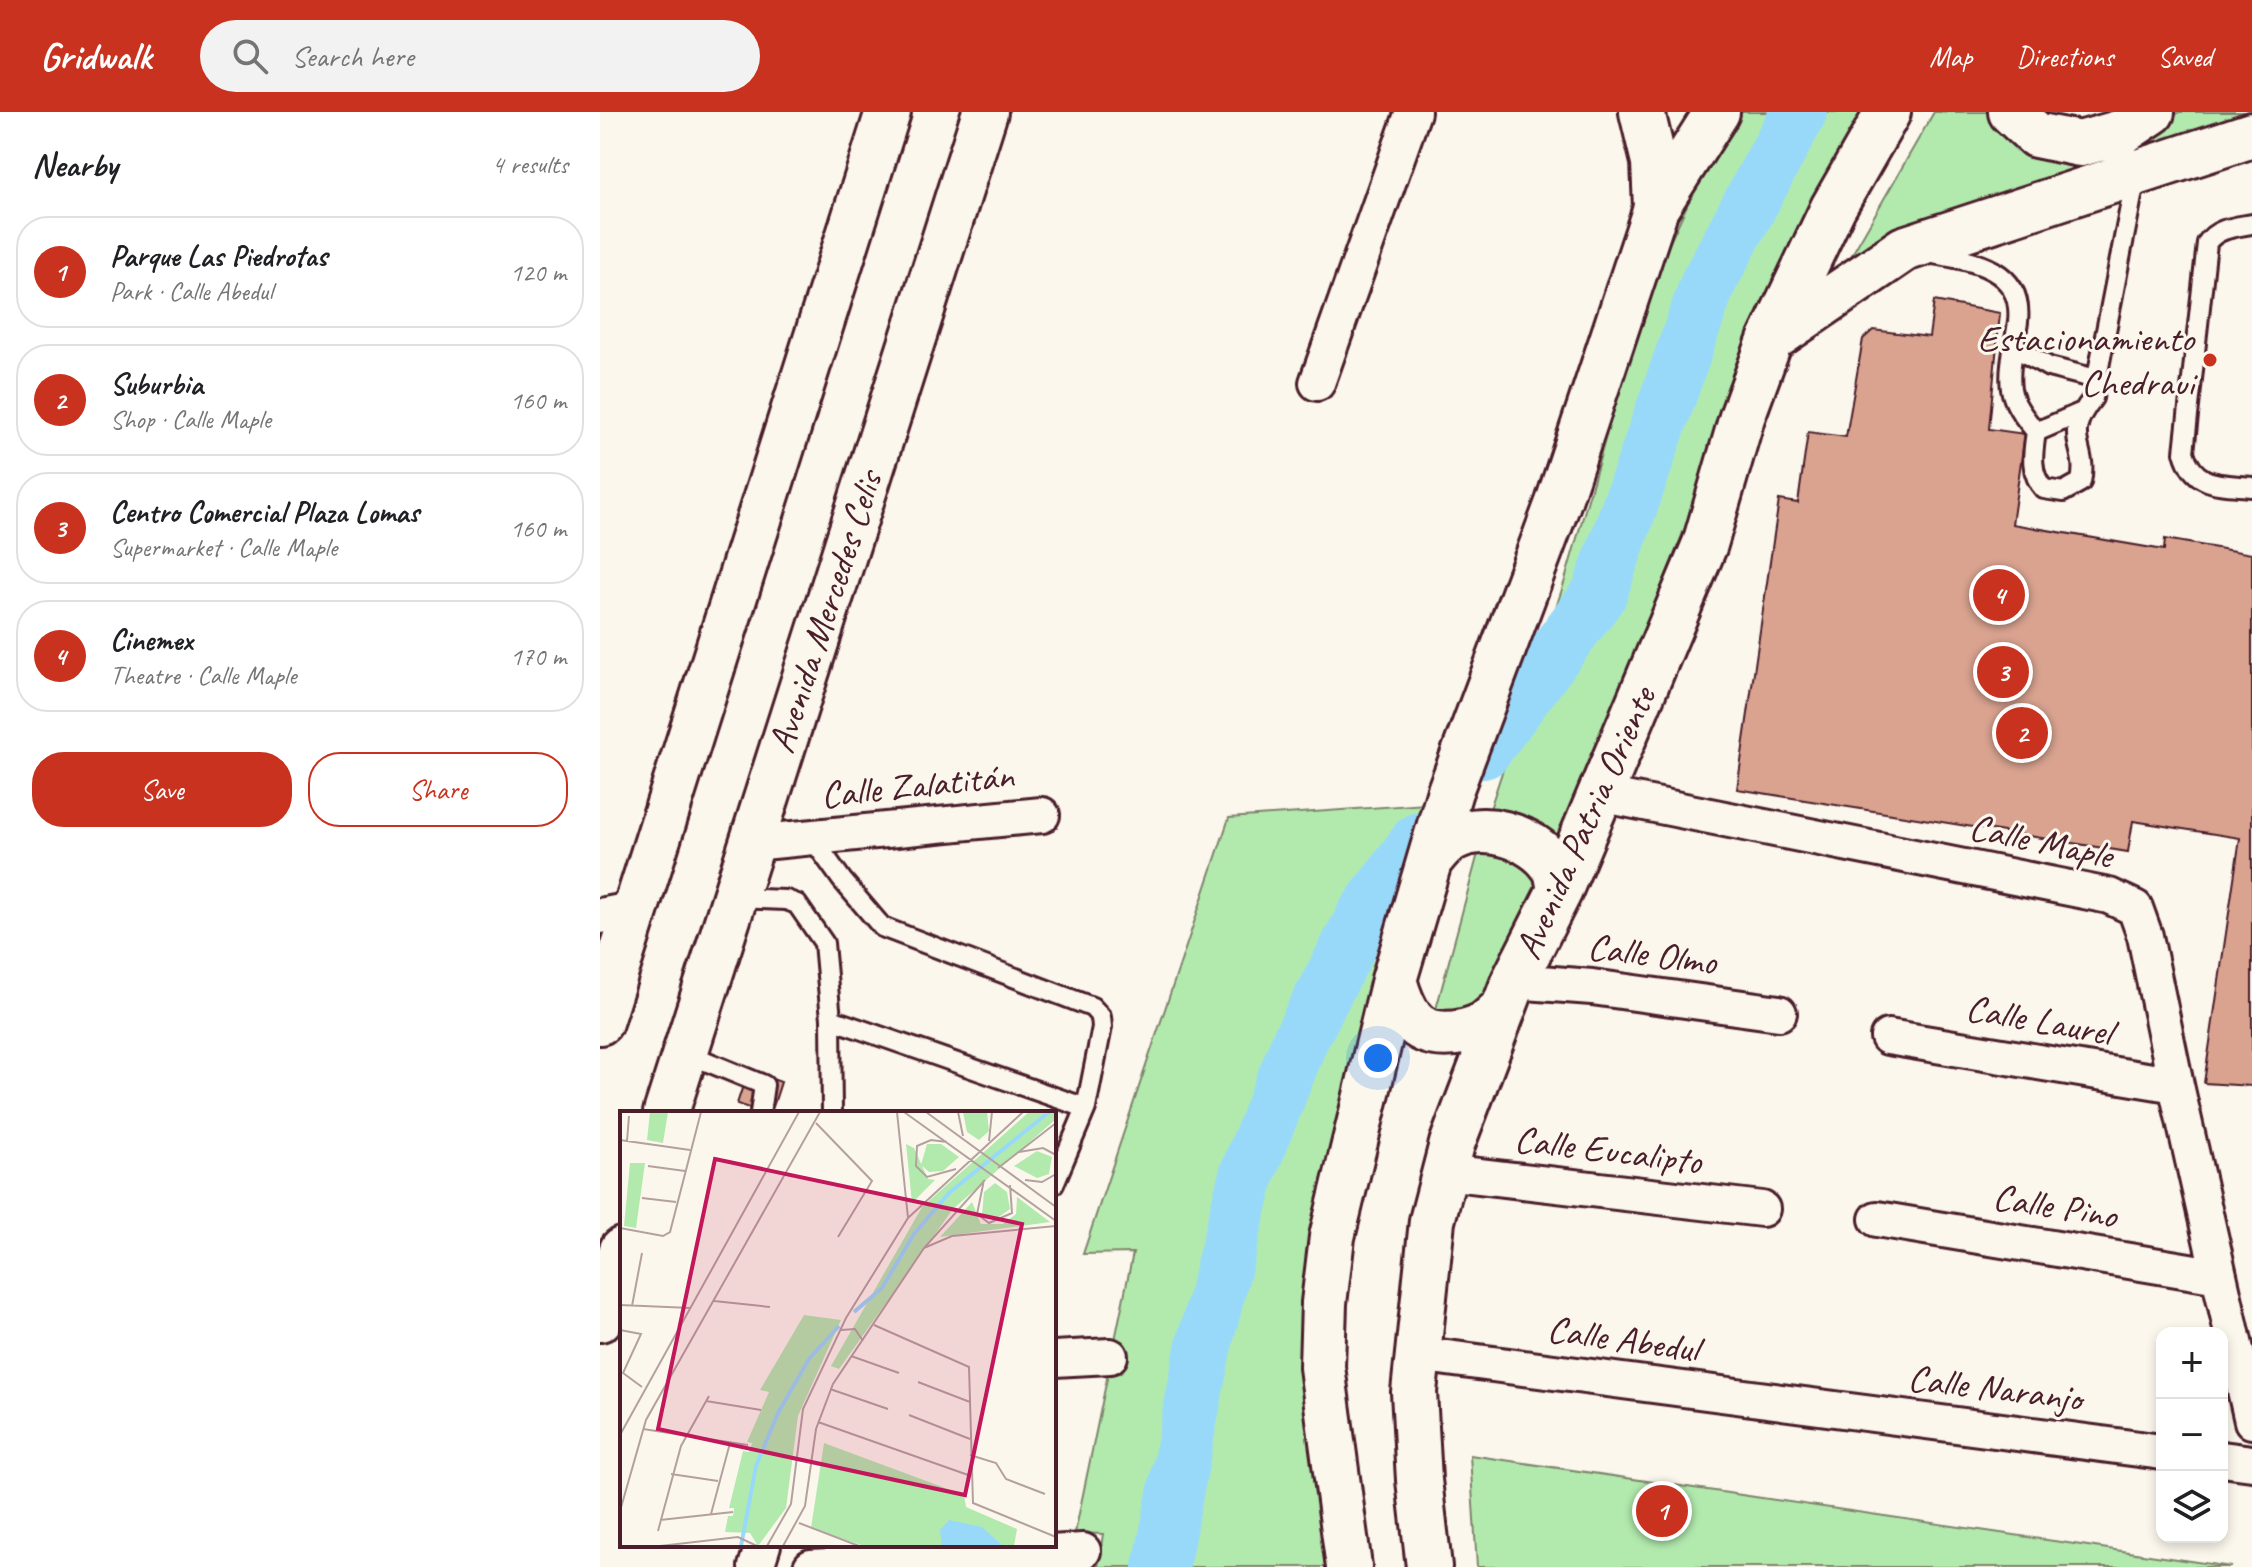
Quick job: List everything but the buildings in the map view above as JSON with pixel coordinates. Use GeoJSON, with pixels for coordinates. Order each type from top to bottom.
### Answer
{"type":"FeatureCollection","features":[{"type":"Feature","properties":{"kind":"street"},"geometry":{"type":"LineString","coordinates":[[603,1007],[619,912],[888,112]]}},
{"type":"Feature","properties":{"kind":"street","name":"Avenida Mercedes Celis"},"geometry":{"type":"LineString","coordinates":[[667,1111],[985,112]]}},
{"type":"Feature","properties":{"kind":"street"},"geometry":{"type":"LineString","coordinates":[[1317,383],[1413,112]]}},
{"type":"Feature","properties":{"kind":"street"},"geometry":{"type":"LineString","coordinates":[[1642,112],[1654,162],[1656,208]]}},
{"type":"Feature","properties":{"kind":"street"},"geometry":{"type":"LineString","coordinates":[[1349,1567],[1322,1367],[1324,1303],[1332,1237],[1394,980],[1450,791],[1558,503],[1656,208],[1717,112]]}},
{"type":"Feature","properties":{"kind":"street","name":"Avenida Patria Oriente"},"geometry":{"type":"LineString","coordinates":[[1429,1567],[1414,1392],[1432,1221],[1452,1144],[1508,995],[1560,890],[1705,544],[1742,417],[1770,341],[1833,208],[1888,112]]}},
{"type":"Feature","properties":{"kind":"street"},"geometry":{"type":"LineString","coordinates":[[2011,112],[2036,135],[2080,144],[2122,132],[2152,112]]}},
{"type":"Feature","properties":{"kind":"street"},"geometry":{"type":"LineString","coordinates":[[1770,341],[1904,249],[2252,135]]}},
{"type":"Feature","properties":{"kind":"street","name":"Calle Maple"},"geometry":{"type":"LineString","coordinates":[[1600,794],[2109,896],[2135,908],[2145,936],[2219,1276],[2245,1357],[2252,1421]]}},
{"type":"Feature","properties":{"kind":"street","name":"Calle Zalatitán"},"geometry":{"type":"LineString","coordinates":[[752,843],[1042,815]]}},
{"type":"Feature","properties":{"kind":"street"},"geometry":{"type":"LineString","coordinates":[[1430,860],[1447,841],[1464,834],[1491,831],[1507,834],[1541,852],[1555,868],[1560,890]]}},
{"type":"Feature","properties":{"kind":"street"},"geometry":{"type":"LineString","coordinates":[[1394,980],[1400,1000],[1412,1020],[1422,1029],[1446,1034],[1485,1024],[1508,995]]}},
{"type":"Feature","properties":{"kind":"street","name":"Calle Olmo"},"geometry":{"type":"LineString","coordinates":[[1508,995],[1592,987],[1779,1013]]}},
{"type":"Feature","properties":{"kind":"street","name":"Calle Laurel"},"geometry":{"type":"LineString","coordinates":[[1888,1037],[2176,1085]]}},
{"type":"Feature","properties":{"kind":"street","name":"Calle Eucalipto"},"geometry":{"type":"LineString","coordinates":[[1445,1172],[1762,1209]]}},
{"type":"Feature","properties":{"kind":"street","name":"Calle Pino"},"geometry":{"type":"LineString","coordinates":[[1877,1219],[2219,1276]]}},
{"type":"Feature","properties":{"kind":"street"},"geometry":{"type":"LineString","coordinates":[[600,1319],[620,1256]]}},
{"type":"Feature","properties":{"kind":"street","name":"Calle Abedul"},"geometry":{"type":"LineString","coordinates":[[1417,1354],[1817,1407]]}},
{"type":"Feature","properties":{"kind":"street"},"geometry":{"type":"LineString","coordinates":[[1056,1359],[1110,1356]]}},
{"type":"Feature","properties":{"kind":"street","name":"Calle Naranjo"},"geometry":{"type":"LineString","coordinates":[[1817,1407],[2156,1451]]}},
{"type":"Feature","properties":{"kind":"street"},"geometry":{"type":"LineString","coordinates":[[2228,1460],[2252,1463]]}},
{"type":"Feature","properties":{"kind":"street"},"geometry":{"type":"LineString","coordinates":[[756,1567],[762,1547]]}},
{"type":"Feature","properties":{"kind":"street"},"geometry":{"type":"LineString","coordinates":[[811,1567],[984,1562],[1083,1551]]}},
{"type":"Feature","properties":{"kind":"lane"},"geometry":{"type":"LineString","coordinates":[[2036,432],[2080,413],[2093,398],[2136,173]]}},
{"type":"Feature","properties":{"kind":"lane"},"geometry":{"type":"LineString","coordinates":[[2252,224],[2215,233],[2207,243],[2184,452],[2187,463],[2201,479],[2209,483],[2252,487]]}},
{"type":"Feature","properties":{"kind":"lane"},"geometry":{"type":"LineString","coordinates":[[1904,249],[1954,258],[1995,271],[2011,284],[2016,296],[2018,320],[2011,387],[2014,398],[2036,432],[2033,471],[2044,489],[2057,493],[2081,482],[2083,472],[2076,434],[2080,413]]}},
{"type":"Feature","properties":{"kind":"lane"},"geometry":{"type":"LineString","coordinates":[[2014,347],[2049,367],[2096,379]]}},
{"type":"Feature","properties":{"kind":"lane"},"geometry":{"type":"LineString","coordinates":[[812,838],[882,927],[1092,1007],[1101,1017],[1102,1027],[1086,1108],[1056,1179]]}},
{"type":"Feature","properties":{"kind":"lane"},"geometry":{"type":"LineString","coordinates":[[734,898],[786,900],[797,904],[824,943],[831,1019],[832,1111]]}},
{"type":"Feature","properties":{"kind":"lane"},"geometry":{"type":"LineString","coordinates":[[831,1019],[1086,1108]]}},
{"type":"Feature","properties":{"kind":"lane"},"geometry":{"type":"LineString","coordinates":[[685,1052],[764,1085],[760,1111]]}},
{"type":"Feature","properties":{"kind":"green space"},"geometry":{"type":"Polygon","coordinates":[[[1735,112],[1878,112],[1740,390],[1571,813],[1519,923],[1465,1057],[1425,1050],[1490,809],[1565,580],[1634,338],[1669,244],[1719,136],[1735,112]]]}},
{"type":"Feature","properties":{"kind":"green space"},"geometry":{"type":"Polygon","coordinates":[[[1934,112],[1987,112],[2014,140],[2154,134],[2179,112],[2252,112],[2252,120],[1843,270],[1934,112]]]}},
{"type":"Feature","properties":{"kind":"green space"},"geometry":{"type":"Polygon","coordinates":[[[1425,804],[1351,1073],[1329,1567],[1098,1567],[1103,1534],[1075,1533],[1133,1253],[1083,1254],[1229,818],[1425,804]]]}},
{"type":"Feature","properties":{"kind":"green space"},"geometry":{"type":"Polygon","coordinates":[[[1470,1455],[2231,1567],[1477,1567],[1470,1455]]]}},
{"type":"Feature","properties":{"kind":"waterway"},"geometry":{"type":"LineString","coordinates":[[1483,751],[1599,594],[1708,283],[1799,112]]}},
{"type":"Feature","properties":{"kind":"waterway"},"geometry":{"type":"LineString","coordinates":[[1161,1567],[1203,1349],[1247,1175],[1300,1040],[1364,916],[1419,840]]}},
{"type":"Feature","properties":{"kind":"place","name":"Estacionamiento Chedraui"},"geometry":{"type":"Point","coordinates":[2210,360]}},
{"type":"Feature","properties":{"kind":"place","name":"Cinemex"},"geometry":{"type":"Point","coordinates":[1999,595]}},
{"type":"Feature","properties":{"kind":"place","name":"Centro Comercial Plaza Lomas"},"geometry":{"type":"Point","coordinates":[2003,672]}},
{"type":"Feature","properties":{"kind":"place","name":"Suburbia"},"geometry":{"type":"Point","coordinates":[2022,733]}},
{"type":"Feature","properties":{"kind":"place","name":"Parque Las Piedrotas"},"geometry":{"type":"Point","coordinates":[1662,1511]}}]}
